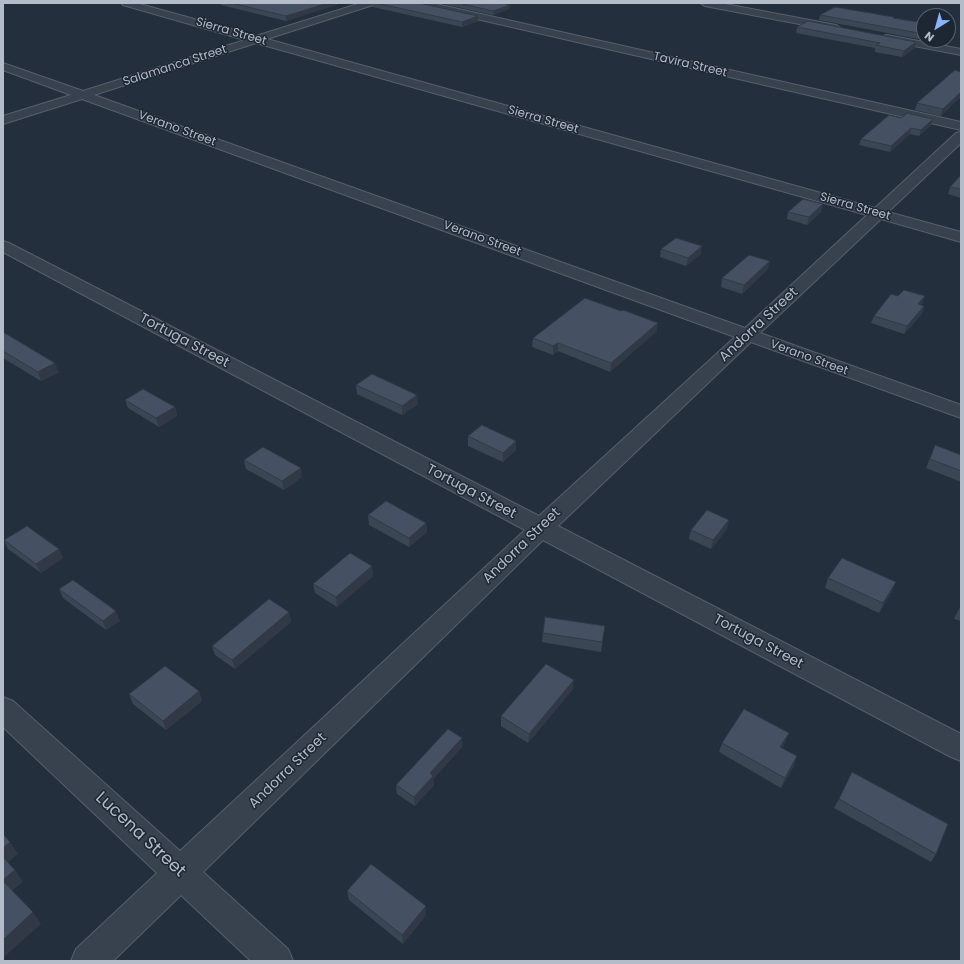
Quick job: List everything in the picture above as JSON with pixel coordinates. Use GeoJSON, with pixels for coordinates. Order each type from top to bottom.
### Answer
{"type":"FeatureCollection","features":[{"type":"Feature","properties":{"kind":"street","name":"Sierra Street"},"geometry":{"type":"LineString","coordinates":[[126,3],[961,236]]}},
{"type":"Feature","properties":{"kind":"street","name":"Salamanca Street"},"geometry":{"type":"LineString","coordinates":[[3,120],[370,3]]}},
{"type":"Feature","properties":{"kind":"street","name":"Tavira Street"},"geometry":{"type":"LineString","coordinates":[[420,3],[961,126]]}},
{"type":"Feature","properties":{"kind":"street"},"geometry":{"type":"LineString","coordinates":[[705,3],[845,30]]}},
{"type":"Feature","properties":{"kind":"street"},"geometry":{"type":"LineString","coordinates":[[876,35],[961,52]]}},
{"type":"Feature","properties":{"kind":"street","name":"Verano Street"},"geometry":{"type":"LineString","coordinates":[[3,66],[961,412]]}},
{"type":"Feature","properties":{"kind":"street","name":"Andorra Street"},"geometry":{"type":"LineString","coordinates":[[88,961],[182,873],[541,528],[961,136]]}},
{"type":"Feature","properties":{"kind":"street","name":"Tortuga Street"},"geometry":{"type":"LineString","coordinates":[[3,246],[961,748]]}},
{"type":"Feature","properties":{"kind":"street","name":"Lucena Street"},"geometry":{"type":"LineString","coordinates":[[3,709],[276,961]]}},
{"type":"Feature","properties":{"kind":"building"},"geometry":{"type":"Polygon","coordinates":[[[231,3],[328,3],[286,16],[231,3]]]}},
{"type":"Feature","properties":{"kind":"building"},"geometry":{"type":"Polygon","coordinates":[[[376,3],[419,3],[478,16],[462,22],[376,3]]]}},
{"type":"Feature","properties":{"kind":"building"},"geometry":{"type":"Polygon","coordinates":[[[458,3],[502,3],[510,5],[493,11],[458,3]]]}},
{"type":"Feature","properties":{"kind":"building"},"geometry":{"type":"Polygon","coordinates":[[[835,7],[894,17],[893,18],[916,22],[916,33],[820,15],[835,7]]]}},
{"type":"Feature","properties":{"kind":"building"},"geometry":{"type":"Polygon","coordinates":[[[808,21],[916,42],[904,51],[876,45],[880,43],[797,27],[808,21]]]}},
{"type":"Feature","properties":{"kind":"building"},"geometry":{"type":"Polygon","coordinates":[[[955,70],[961,72],[961,92],[943,109],[917,103],[955,70]]]}},
{"type":"Feature","properties":{"kind":"building"},"geometry":{"type":"Polygon","coordinates":[[[907,113],[933,119],[921,130],[911,128],[891,146],[861,139],[889,115],[901,118],[907,113]]]}},
{"type":"Feature","properties":{"kind":"building"},"geometry":{"type":"Polygon","coordinates":[[[961,175],[961,189],[950,187],[961,175]]]}},
{"type":"Feature","properties":{"kind":"building"},"geometry":{"type":"Polygon","coordinates":[[[803,199],[823,204],[809,217],[788,212],[803,199]]]}},
{"type":"Feature","properties":{"kind":"building"},"geometry":{"type":"Polygon","coordinates":[[[676,238],[702,246],[688,258],[661,249],[676,238]]]}},
{"type":"Feature","properties":{"kind":"building"},"geometry":{"type":"Polygon","coordinates":[[[749,255],[770,261],[744,285],[722,278],[749,255]]]}},
{"type":"Feature","properties":{"kind":"building"},"geometry":{"type":"Polygon","coordinates":[[[904,290],[925,296],[918,304],[924,306],[907,326],[874,316],[891,294],[898,296],[904,290]]]}},
{"type":"Feature","properties":{"kind":"building"},"geometry":{"type":"Polygon","coordinates":[[[585,298],[658,323],[611,363],[558,343],[553,346],[533,338],[585,298]]]}},
{"type":"Feature","properties":{"kind":"building"},"geometry":{"type":"Polygon","coordinates":[[[3,332],[55,363],[38,372],[3,351],[3,332]]]}},
{"type":"Feature","properties":{"kind":"building"},"geometry":{"type":"Polygon","coordinates":[[[372,374],[417,395],[402,406],[356,385],[372,374]]]}},
{"type":"Feature","properties":{"kind":"building"},"geometry":{"type":"Polygon","coordinates":[[[143,389],[175,407],[156,418],[125,400],[143,389]]]}},
{"type":"Feature","properties":{"kind":"building"},"geometry":{"type":"Polygon","coordinates":[[[482,425],[516,441],[503,453],[468,436],[482,425]]]}},
{"type":"Feature","properties":{"kind":"building"},"geometry":{"type":"Polygon","coordinates":[[[935,445],[961,455],[961,471],[930,459],[935,445]]]}},
{"type":"Feature","properties":{"kind":"building"},"geometry":{"type":"Polygon","coordinates":[[[263,447],[301,468],[282,481],[244,460],[263,447]]]}},
{"type":"Feature","properties":{"kind":"building"},"geometry":{"type":"Polygon","coordinates":[[[386,501],[426,523],[409,538],[368,515],[386,501]]]}},
{"type":"Feature","properties":{"kind":"building"},"geometry":{"type":"Polygon","coordinates":[[[707,510],[729,520],[713,540],[691,530],[707,510]]]}},
{"type":"Feature","properties":{"kind":"building"},"geometry":{"type":"Polygon","coordinates":[[[27,526],[59,549],[36,564],[4,540],[27,526]]]}},
{"type":"Feature","properties":{"kind":"building"},"geometry":{"type":"Polygon","coordinates":[[[350,553],[372,566],[336,597],[313,584],[350,553]]]}},
{"type":"Feature","properties":{"kind":"building"},"geometry":{"type":"Polygon","coordinates":[[[842,558],[896,582],[883,603],[828,578],[842,558]]]}},
{"type":"Feature","properties":{"kind":"building"},"geometry":{"type":"Polygon","coordinates":[[[73,580],[116,611],[103,621],[59,589],[73,580]]]}},
{"type":"Feature","properties":{"kind":"building"},"geometry":{"type":"Polygon","coordinates":[[[269,599],[289,612],[232,660],[212,646],[269,599]]]}},
{"type":"Feature","properties":{"kind":"building"},"geometry":{"type":"Polygon","coordinates":[[[545,617],[605,626],[602,642],[543,633],[545,617]]]}},
{"type":"Feature","properties":{"kind":"building"},"geometry":{"type":"Polygon","coordinates":[[[546,664],[574,680],[529,734],[501,716],[546,664]]]}},
{"type":"Feature","properties":{"kind":"building"},"geometry":{"type":"Polygon","coordinates":[[[165,666],[199,691],[163,721],[129,694],[165,666]]]}},
{"type":"Feature","properties":{"kind":"building"},"geometry":{"type":"Polygon","coordinates":[[[744,709],[789,733],[780,747],[797,756],[785,778],[722,743],[744,709]]]}},
{"type":"Feature","properties":{"kind":"building"},"geometry":{"type":"Polygon","coordinates":[[[448,729],[462,738],[430,773],[433,776],[414,797],[396,785],[448,729]]]}},
{"type":"Feature","properties":{"kind":"building"},"geometry":{"type":"Polygon","coordinates":[[[852,772],[948,824],[936,854],[839,799],[852,772]]]}},
{"type":"Feature","properties":{"kind":"building"},"geometry":{"type":"Polygon","coordinates":[[[3,834],[10,842],[3,848],[3,834]]]}},
{"type":"Feature","properties":{"kind":"building"},"geometry":{"type":"Polygon","coordinates":[[[3,857],[15,870],[3,880],[3,857]]]}},
{"type":"Feature","properties":{"kind":"building"},"geometry":{"type":"Polygon","coordinates":[[[371,864],[426,906],[402,935],[347,891],[371,864]]]}},
{"type":"Feature","properties":{"kind":"building"},"geometry":{"type":"Polygon","coordinates":[[[3,881],[33,912],[3,940],[3,881]]]}}]}
